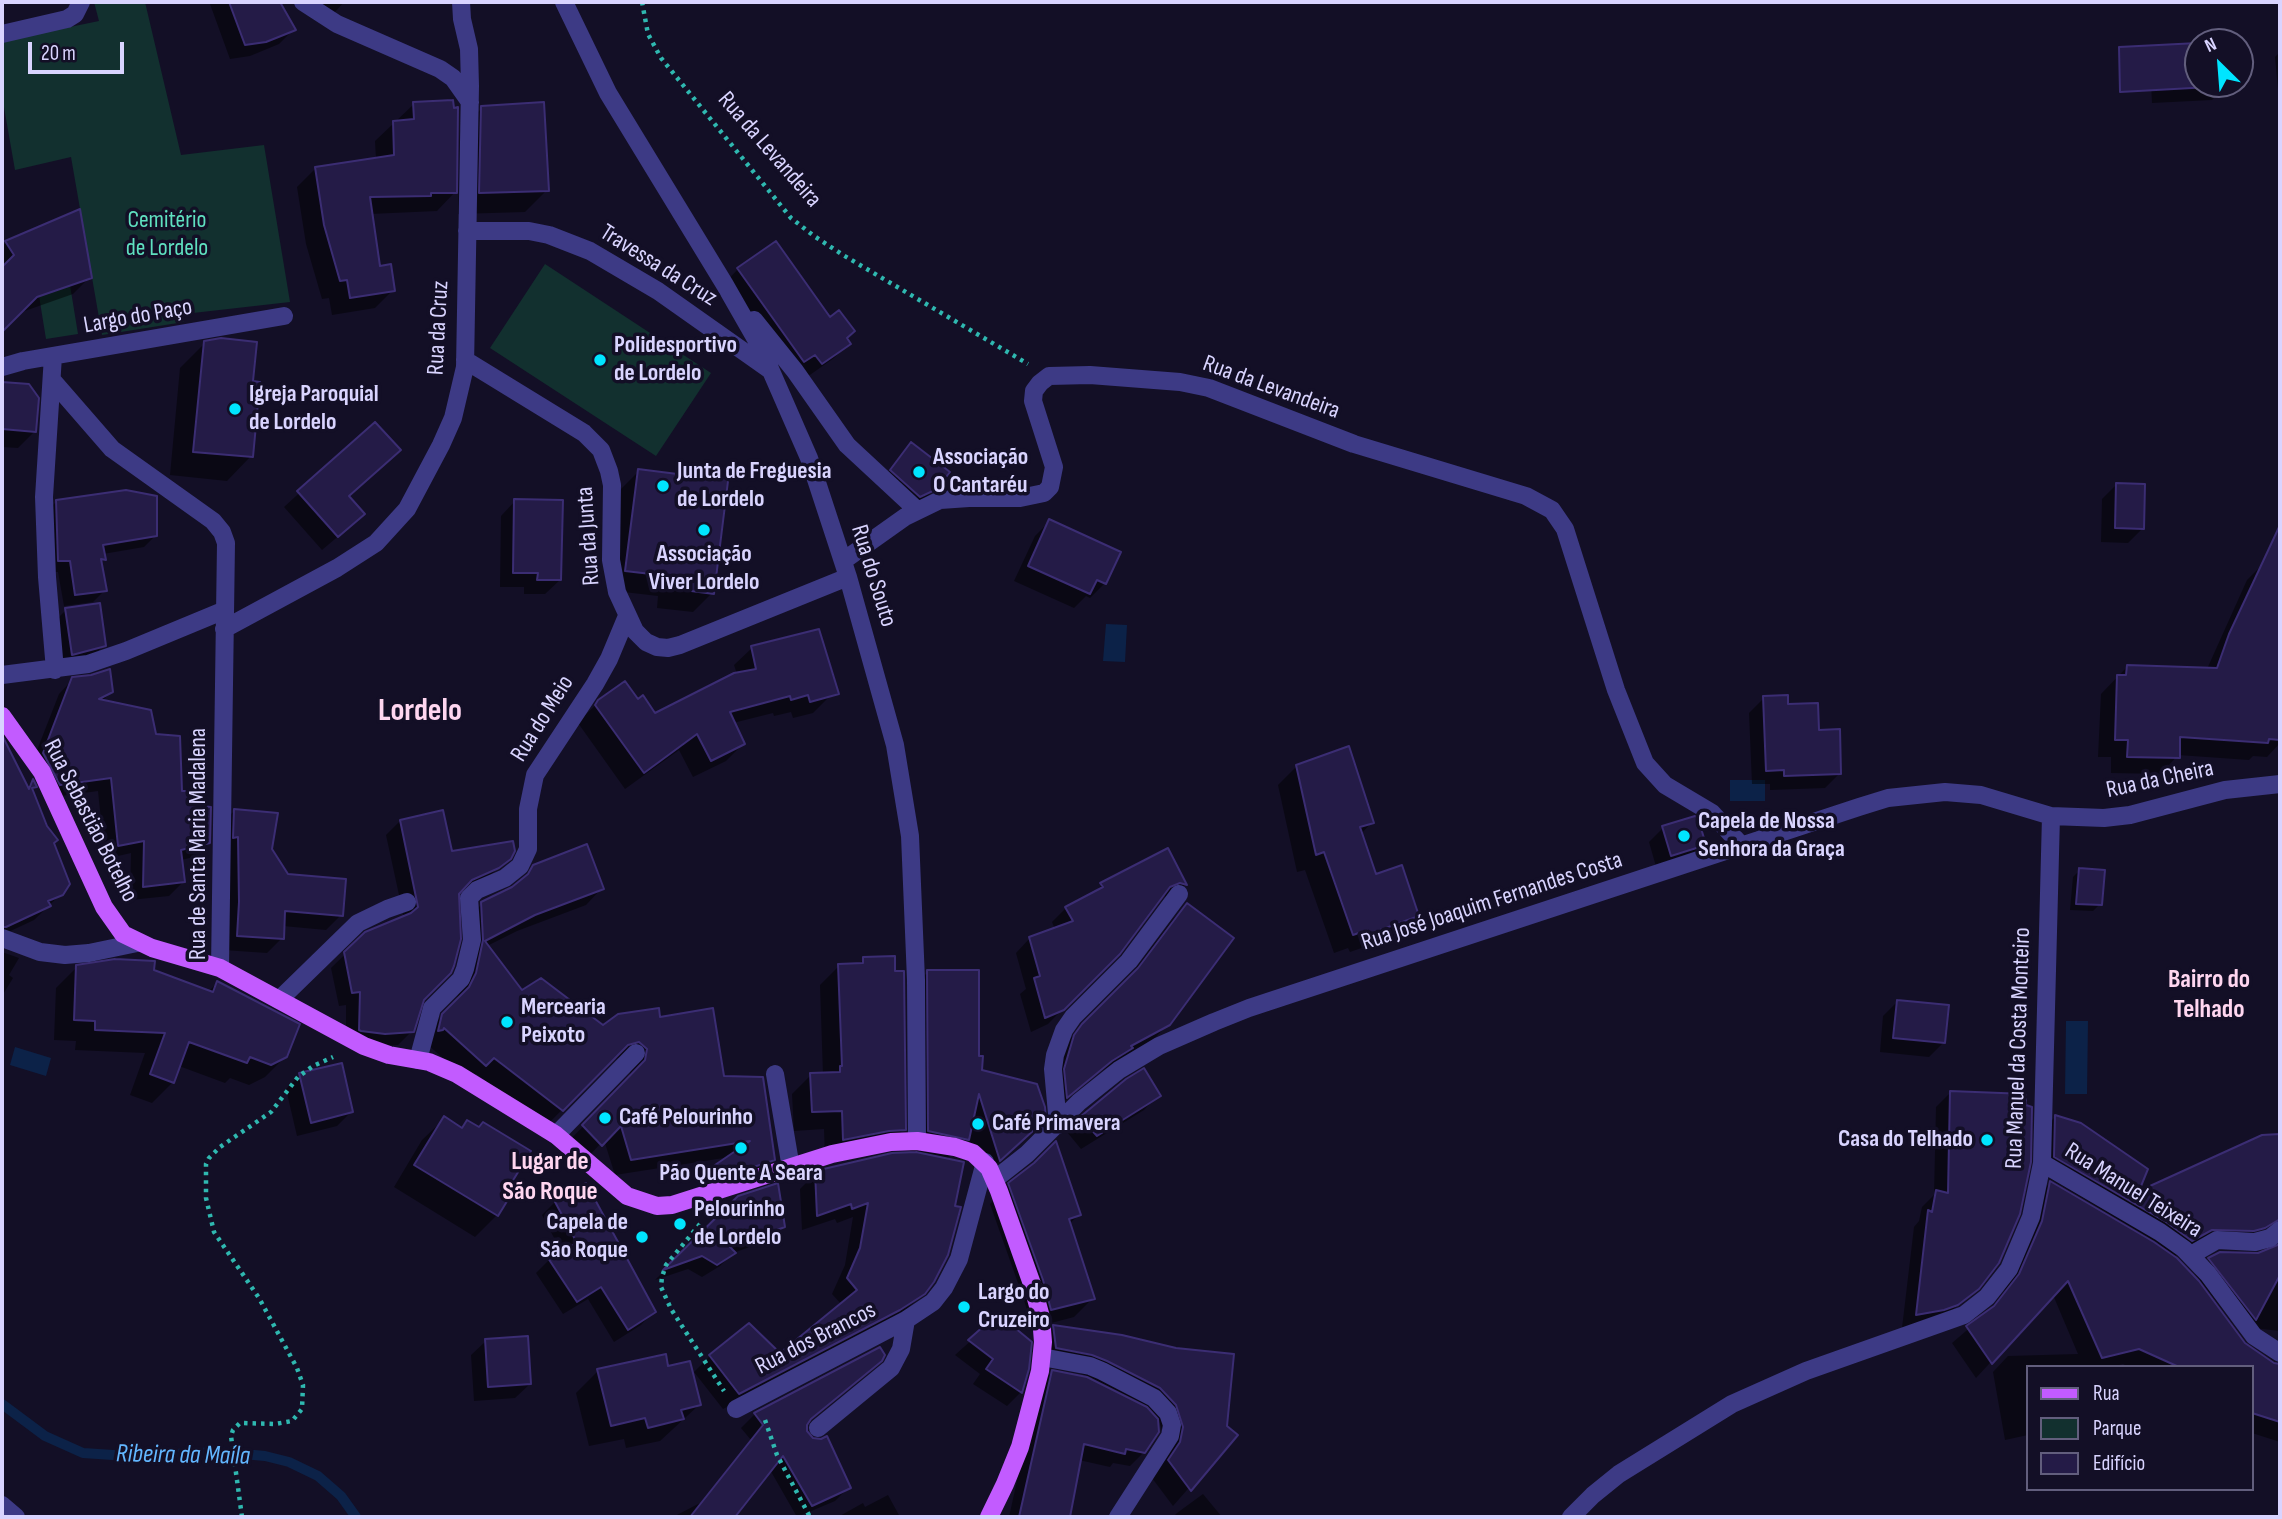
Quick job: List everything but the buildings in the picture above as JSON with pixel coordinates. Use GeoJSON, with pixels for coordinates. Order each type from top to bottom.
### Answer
{"type":"FeatureCollection","features":[{"type":"Feature","properties":{"kind":"main road","name":"Rua Sebastião Botelho"},"geometry":{"type":"LineString","coordinates":[[2,716],[46,780],[104,907],[123,934],[137,943],[220,968]]}},
{"type":"Feature","properties":{"kind":"main road","name":"Rua de Santa Maria Madalena"},"geometry":{"type":"LineString","coordinates":[[220,968],[363,1046],[389,1055],[443,1067],[476,1084],[556,1135],[627,1196],[657,1206],[672,1205],[860,1147],[891,1142],[955,1147],[973,1153],[985,1162]]}},
{"type":"Feature","properties":{"kind":"main road"},"geometry":{"type":"LineString","coordinates":[[985,1162],[1032,1284],[1041,1317],[1042,1357],[1020,1447],[1006,1484],[989,1517]]}},
{"type":"Feature","properties":{"kind":"street"},"geometry":{"type":"LineString","coordinates":[[2,34],[67,19],[75,15],[81,2]]}},
{"type":"Feature","properties":{"kind":"street"},"geometry":{"type":"LineString","coordinates":[[303,2],[337,24],[440,69],[453,78],[470,102]]}},
{"type":"Feature","properties":{"kind":"street","name":"Rua da Cruz"},"geometry":{"type":"LineString","coordinates":[[224,629],[357,556],[392,527],[407,509],[442,445],[453,418],[465,360],[470,102],[470,60],[461,2]]}},
{"type":"Feature","properties":{"kind":"street","name":"Rua do Souto"},"geometry":{"type":"LineString","coordinates":[[564,2],[608,93],[725,285],[770,370],[809,458],[846,569],[895,745],[908,815],[916,980],[917,1142]]}},
{"type":"Feature","properties":{"kind":"street","name":"Travessa da Cruz"},"geometry":{"type":"LineString","coordinates":[[467,231],[529,231],[550,235],[590,251],[658,291],[770,370]]}},
{"type":"Feature","properties":{"kind":"street"},"geometry":{"type":"LineString","coordinates":[[725,285],[788,360],[847,445],[917,510]]}},
{"type":"Feature","properties":{"kind":"street","name":"Largo do Paço"},"geometry":{"type":"LineString","coordinates":[[2,367],[284,316]]}},
{"type":"Feature","properties":{"kind":"street"},"geometry":{"type":"LineString","coordinates":[[53,356],[44,496],[55,670]]}},
{"type":"Feature","properties":{"kind":"street","name":"Rua da Junta"},"geometry":{"type":"LineString","coordinates":[[465,360],[584,433],[601,450],[612,485],[611,538],[613,576],[617,592],[635,631],[646,642],[668,648],[846,569],[917,510],[951,498],[1034,496],[1044,493],[1050,487],[1054,467],[1033,401],[1034,391],[1049,376]]}},
{"type":"Feature","properties":{"kind":"street","name":"Rua da Levandeira"},"geometry":{"type":"LineString","coordinates":[[1049,376],[1090,374],[1195,384],[1354,444],[1508,490],[1540,502],[1552,510],[1565,529],[1616,690],[1645,763],[1665,785],[1712,813],[1741,845]]}},
{"type":"Feature","properties":{"kind":"street","name":"Rua de Santa Maria Madalena"},"geometry":{"type":"LineString","coordinates":[[52,380],[112,449],[213,521],[222,532],[226,543],[220,968]]}},
{"type":"Feature","properties":{"kind":"street"},"geometry":{"type":"LineString","coordinates":[[2,675],[88,664],[225,610]]}},
{"type":"Feature","properties":{"kind":"street","name":"Rua do Meio"},"geometry":{"type":"LineString","coordinates":[[418,1060],[432,1008],[461,979],[465,969],[472,940],[469,898],[474,892],[505,878],[520,866],[528,849],[528,809],[535,775],[595,684],[627,617]]}},
{"type":"Feature","properties":{"kind":"street","name":"Rua da Cheira"},"geometry":{"type":"LineString","coordinates":[[2051,816],[2104,818],[2130,815],[2225,790],[2280,784]]}},
{"type":"Feature","properties":{"kind":"street","name":"Rua José Joaquim Fernandes Costa"},"geometry":{"type":"LineString","coordinates":[[994,1180],[1027,1154],[1079,1102],[1119,1070],[1159,1046],[1249,1008],[1888,798],[1945,792],[1981,796],[2051,816]]}},
{"type":"Feature","properties":{"kind":"street","name":"Rua Manuel da Costa Monteiro"},"geometry":{"type":"LineString","coordinates":[[1571,1517],[1619,1474],[1732,1404],[1806,1371],[1964,1315],[1976,1307],[1998,1284],[2017,1253],[2031,1217],[2042,1163],[2051,816]]}},
{"type":"Feature","properties":{"kind":"street"},"geometry":{"type":"LineString","coordinates":[[1058,1125],[1053,1062],[1064,1030],[1073,1017],[1129,961],[1179,894]]}},
{"type":"Feature","properties":{"kind":"street"},"geometry":{"type":"LineString","coordinates":[[279,1000],[358,923],[407,902]]}},
{"type":"Feature","properties":{"kind":"street"},"geometry":{"type":"LineString","coordinates":[[2,938],[40,952],[65,956],[137,943]]}},
{"type":"Feature","properties":{"kind":"street"},"geometry":{"type":"LineString","coordinates":[[556,1135],[636,1053]]}},
{"type":"Feature","properties":{"kind":"street"},"geometry":{"type":"LineString","coordinates":[[775,1074],[791,1168]]}},
{"type":"Feature","properties":{"kind":"street"},"geometry":{"type":"LineString","coordinates":[[818,1429],[891,1367],[913,1316],[939,1295],[955,1270],[985,1162]]}},
{"type":"Feature","properties":{"kind":"street","name":"Rua Manuel Teixeira"},"geometry":{"type":"LineString","coordinates":[[2042,1163],[2160,1232],[2191,1255],[2255,1336],[2280,1353]]}},
{"type":"Feature","properties":{"kind":"street"},"geometry":{"type":"LineString","coordinates":[[2191,1255],[2217,1240],[2262,1241],[2280,1230]]}},
{"type":"Feature","properties":{"kind":"street","name":"Rua dos Brancos"},"geometry":{"type":"LineString","coordinates":[[736,1409],[913,1316]]}},
{"type":"Feature","properties":{"kind":"street"},"geometry":{"type":"LineString","coordinates":[[1042,1357],[1090,1366],[1102,1371],[1154,1398],[1168,1413],[1172,1425],[1170,1436],[1118,1517]]}},
{"type":"Feature","properties":{"kind":"street"},"geometry":{"type":"LineString","coordinates":[[2,1505],[16,1517]]}},
{"type":"Feature","properties":{"kind":"path","name":"Rua da Levandeira"},"geometry":{"type":"LineString","coordinates":[[642,2],[648,34],[661,58],[791,218],[835,250],[1049,376]]}},
{"type":"Feature","properties":{"kind":"path"},"geometry":{"type":"LineString","coordinates":[[242,1517],[231,1436],[236,1425],[292,1421],[302,1409],[303,1385],[292,1356],[259,1298],[214,1232],[206,1198],[206,1164],[220,1147],[271,1112],[292,1083],[305,1071],[363,1046]]}},
{"type":"Feature","properties":{"kind":"path"},"geometry":{"type":"LineString","coordinates":[[733,1187],[673,1253],[662,1277],[661,1287],[671,1309],[736,1409]]}},
{"type":"Feature","properties":{"kind":"path"},"geometry":{"type":"LineString","coordinates":[[757,1397],[777,1455],[810,1517]]}},
{"type":"Feature","properties":{"kind":"green space","name":"Cemitério de Lordelo"},"geometry":{"type":"Polygon","coordinates":[[[94,2],[145,2],[181,155],[264,145],[290,302],[184,314],[184,322],[102,335],[71,157],[15,170],[2,96],[2,41],[99,21],[94,2]]]}},
{"type":"Feature","properties":{"kind":"green space","name":"Polidesportivo de Lordelo"},"geometry":{"type":"Polygon","coordinates":[[[545,264],[711,373],[656,456],[490,348],[545,264]]]}},
{"type":"Feature","properties":{"kind":"green space"},"geometry":{"type":"Polygon","coordinates":[[[70,285],[78,334],[46,339],[39,296],[70,285]]]}},
{"type":"Feature","properties":{"kind":"water"},"geometry":{"type":"Polygon","coordinates":[[[1106,624],[1127,625],[1125,662],[1103,661],[1106,624]]]}},
{"type":"Feature","properties":{"kind":"water"},"geometry":{"type":"Polygon","coordinates":[[[1730,780],[1765,780],[1765,801],[1730,801],[1730,780]]]}},
{"type":"Feature","properties":{"kind":"water"},"geometry":{"type":"Polygon","coordinates":[[[2066,1021],[2088,1021],[2087,1094],[2065,1094],[2066,1021]]]}},
{"type":"Feature","properties":{"kind":"water"},"geometry":{"type":"Polygon","coordinates":[[[15,1047],[51,1058],[46,1076],[10,1065],[15,1047]]]}},
{"type":"Feature","properties":{"kind":"waterway","name":"Ribeira da Maíla"},"geometry":{"type":"LineString","coordinates":[[2,1404],[45,1436],[83,1453],[128,1456],[220,1452],[265,1456],[289,1462],[318,1476],[341,1496],[356,1517]]}},
{"type":"Feature","properties":{"kind":"place","name":"Polidesportivo de Lordelo"},"geometry":{"type":"Point","coordinates":[600,360]}},
{"type":"Feature","properties":{"kind":"place","name":"Igreja Paroquial de Lordelo"},"geometry":{"type":"Point","coordinates":[235,409]}},
{"type":"Feature","properties":{"kind":"place","name":"Associação O Cantaréu"},"geometry":{"type":"Point","coordinates":[919,472]}},
{"type":"Feature","properties":{"kind":"place","name":"Junta de Freguesia de Lordelo"},"geometry":{"type":"Point","coordinates":[663,486]}},
{"type":"Feature","properties":{"kind":"place","name":"Associação Viver Lordelo"},"geometry":{"type":"Point","coordinates":[704,530]}},
{"type":"Feature","properties":{"kind":"place","name":"Capela de Nossa Senhora da Graça"},"geometry":{"type":"Point","coordinates":[1684,836]}},
{"type":"Feature","properties":{"kind":"place","name":"Mercearia Peixoto"},"geometry":{"type":"Point","coordinates":[507,1022]}},
{"type":"Feature","properties":{"kind":"place","name":"Café Pelourinho"},"geometry":{"type":"Point","coordinates":[605,1118]}},
{"type":"Feature","properties":{"kind":"place","name":"Café Primavera"},"geometry":{"type":"Point","coordinates":[978,1124]}},
{"type":"Feature","properties":{"kind":"place","name":"Casa do Telhado"},"geometry":{"type":"Point","coordinates":[1987,1140]}},
{"type":"Feature","properties":{"kind":"place","name":"Pão Quente A Seara"},"geometry":{"type":"Point","coordinates":[741,1148]}},
{"type":"Feature","properties":{"kind":"place","name":"Pelourinho de Lordelo"},"geometry":{"type":"Point","coordinates":[680,1224]}},
{"type":"Feature","properties":{"kind":"place","name":"Capela de São Roque"},"geometry":{"type":"Point","coordinates":[642,1237]}},
{"type":"Feature","properties":{"kind":"place","name":"Largo do Cruzeiro"},"geometry":{"type":"Point","coordinates":[964,1307]}},
{"type":"Feature","properties":{"kind":"district","name":"Lordelo"},"geometry":{"type":"Point","coordinates":[420,712]}},
{"type":"Feature","properties":{"kind":"district","name":"Bairro do Telhado"},"geometry":{"type":"Point","coordinates":[2209,995]}},
{"type":"Feature","properties":{"kind":"district","name":"Lugar de São Roque"},"geometry":{"type":"Point","coordinates":[550,1177]}}]}
